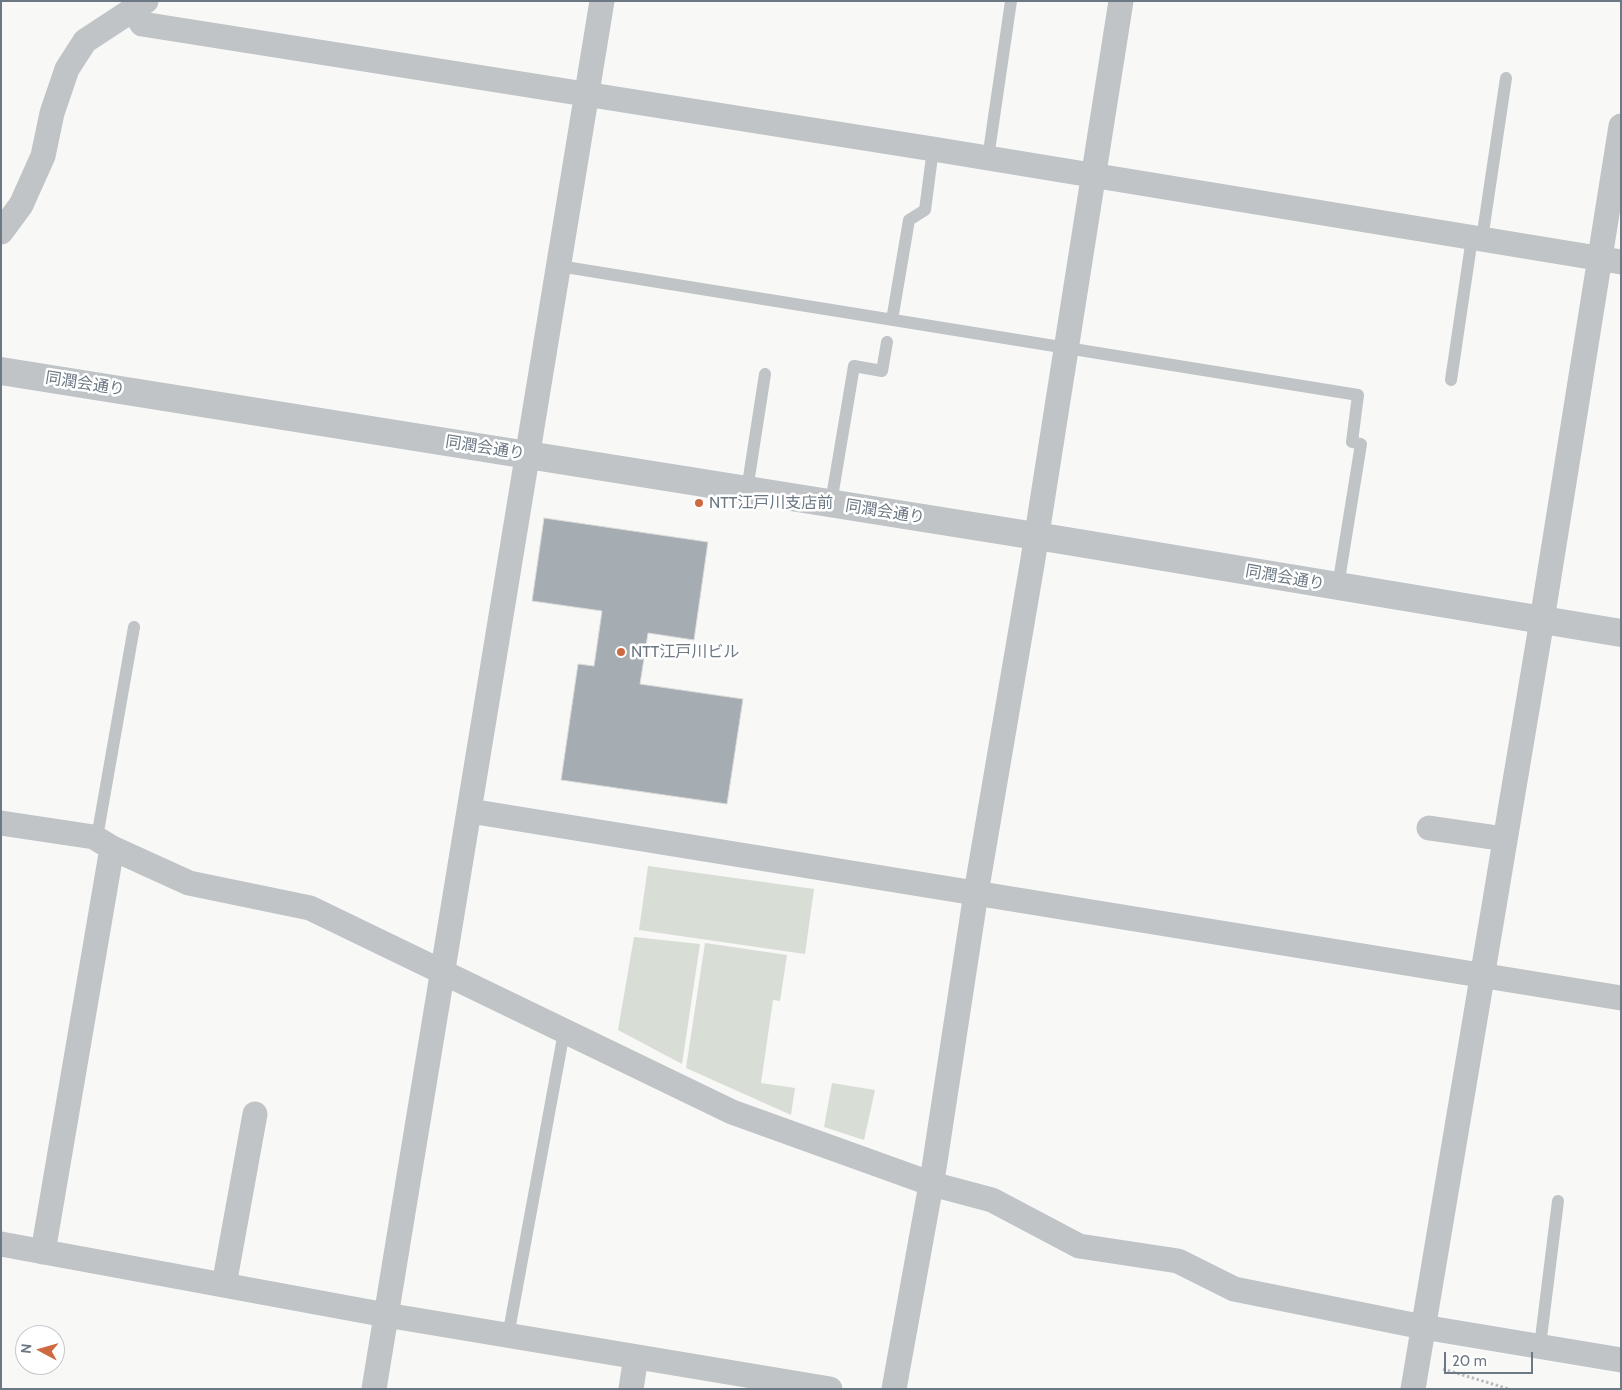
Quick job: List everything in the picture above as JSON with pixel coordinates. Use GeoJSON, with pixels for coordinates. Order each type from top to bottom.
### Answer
{"type":"FeatureCollection","features":[{"type":"Feature","properties":{"kind":"street"},"geometry":{"type":"LineString","coordinates":[[374,1389],[529,455],[602,1]]}},
{"type":"Feature","properties":{"kind":"street"},"geometry":{"type":"LineString","coordinates":[[894,1389],[932,1184],[976,893],[1036,536],[1121,1]]}},
{"type":"Feature","properties":{"kind":"street"},"geometry":{"type":"LineString","coordinates":[[1,232],[21,205],[43,156],[52,113],[67,69],[85,41],[139,6],[142,24],[933,149],[1611,261]]}},
{"type":"Feature","properties":{"kind":"street"},"geometry":{"type":"LineString","coordinates":[[1413,1389],[1542,620],[1611,261],[1621,126]]}},
{"type":"Feature","properties":{"kind":"street","name":"同潤会通り"},"geometry":{"type":"LineString","coordinates":[[1,370],[1036,536],[1621,633]]}},
{"type":"Feature","properties":{"kind":"street"},"geometry":{"type":"LineString","coordinates":[[470,811],[1621,998]]}},
{"type":"Feature","properties":{"kind":"street"},"geometry":{"type":"LineString","coordinates":[[1,823],[103,842],[189,884],[310,908],[443,974],[732,1112],[932,1184],[992,1200],[1079,1246],[1178,1261],[1234,1289],[1423,1327],[1621,1360]]}},
{"type":"Feature","properties":{"kind":"street"},"geometry":{"type":"LineString","coordinates":[[1429,828],[1505,839]]}},
{"type":"Feature","properties":{"kind":"street"},"geometry":{"type":"LineString","coordinates":[[44,1252],[103,842]]}},
{"type":"Feature","properties":{"kind":"street"},"geometry":{"type":"LineString","coordinates":[[224,1285],[256,1114]]}},
{"type":"Feature","properties":{"kind":"street"},"geometry":{"type":"LineString","coordinates":[[1,1244],[386,1316],[830,1389]]}},
{"type":"Feature","properties":{"kind":"street"},"geometry":{"type":"LineString","coordinates":[[631,1389],[636,1357]]}},
{"type":"Feature","properties":{"kind":"lane"},"geometry":{"type":"LineString","coordinates":[[988,158],[1011,1]]}},
{"type":"Feature","properties":{"kind":"lane"},"geometry":{"type":"LineString","coordinates":[[1451,380],[1506,78]]}},
{"type":"Feature","properties":{"kind":"lane"},"geometry":{"type":"LineString","coordinates":[[892,320],[909,220],[925,210],[933,149]]}},
{"type":"Feature","properties":{"kind":"lane"},"geometry":{"type":"LineString","coordinates":[[559,266],[1358,395],[1352,442],[1361,444],[1338,586]]}},
{"type":"Feature","properties":{"kind":"lane"},"geometry":{"type":"LineString","coordinates":[[831,503],[854,366],[882,371],[887,342]]}},
{"type":"Feature","properties":{"kind":"lane"},"geometry":{"type":"LineString","coordinates":[[747,490],[765,374]]}},
{"type":"Feature","properties":{"kind":"lane"},"geometry":{"type":"LineString","coordinates":[[103,842],[99,826],[134,627]]}},
{"type":"Feature","properties":{"kind":"lane"},"geometry":{"type":"LineString","coordinates":[[508,1336],[564,1032]]}},
{"type":"Feature","properties":{"kind":"lane"},"geometry":{"type":"LineString","coordinates":[[1540,1346],[1558,1200]]}},
{"type":"Feature","properties":{"kind":"shaded area"},"geometry":{"type":"Polygon","coordinates":[[[648,866],[814,889],[805,954],[639,930],[648,866]]]}},
{"type":"Feature","properties":{"kind":"shaded area"},"geometry":{"type":"Polygon","coordinates":[[[634,937],[700,944],[682,1064],[618,1030],[634,937]]]}},
{"type":"Feature","properties":{"kind":"shaded area"},"geometry":{"type":"Polygon","coordinates":[[[705,943],[787,955],[780,1001],[773,1000],[761,1083],[795,1088],[791,1115],[686,1068],[705,943]]]}},
{"type":"Feature","properties":{"kind":"shaded area"},"geometry":{"type":"Polygon","coordinates":[[[832,1083],[875,1090],[864,1140],[824,1127],[832,1083]]]}},
{"type":"Feature","properties":{"kind":"building","name":"NTT江戸川ビル"},"geometry":{"type":"Polygon","coordinates":[[[544,518],[708,542],[694,640],[648,633],[640,684],[743,699],[727,804],[561,780],[578,664],[594,666],[602,611],[532,601],[544,518]]]}},
{"type":"Feature","properties":{"kind":"place","name":"NTT江戸川支店前"},"geometry":{"type":"Point","coordinates":[699,503]}},
{"type":"Feature","properties":{"kind":"place","name":"NTT江戸川ビル"},"geometry":{"type":"Point","coordinates":[621,652]}}]}
